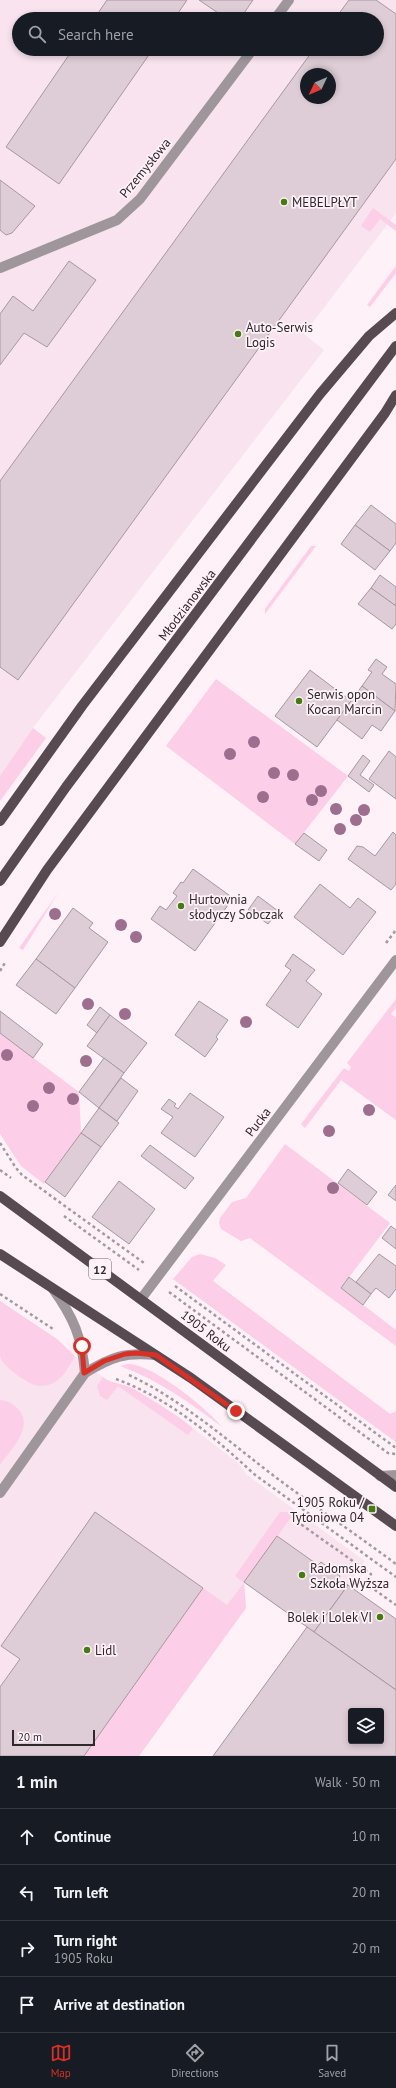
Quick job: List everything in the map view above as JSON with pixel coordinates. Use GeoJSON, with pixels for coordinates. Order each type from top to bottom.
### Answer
{"type":"FeatureCollection","features":[{"type":"Feature","properties":{"kind":"main road"},"geometry":{"type":"LineString","coordinates":[[0,821],[82,706],[320,394],[369,336],[396,313]]}},
{"type":"Feature","properties":{"kind":"main road","name":"Młodzianowska"},"geometry":{"type":"LineString","coordinates":[[0,881],[62,792],[396,346]]}},
{"type":"Feature","properties":{"kind":"main road"},"geometry":{"type":"LineString","coordinates":[[0,942],[47,870],[385,413],[396,396]]}},
{"type":"Feature","properties":{"kind":"main road","name":"1905 Roku"},"geometry":{"type":"LineString","coordinates":[[0,1196],[396,1488]]}},
{"type":"Feature","properties":{"kind":"main road"},"geometry":{"type":"LineString","coordinates":[[0,1254],[156,1355],[396,1526]]}},
{"type":"Feature","properties":{"kind":"street"},"geometry":{"type":"LineString","coordinates":[[280,12],[289,0]]}},
{"type":"Feature","properties":{"kind":"street","name":"Przemysłowa"},"geometry":{"type":"LineString","coordinates":[[0,268],[111,222],[127,212],[140,199],[248,56]]}},
{"type":"Feature","properties":{"kind":"street"},"geometry":{"type":"LineString","coordinates":[[385,413],[396,402]]}},
{"type":"Feature","properties":{"kind":"street","name":"Pucka"},"geometry":{"type":"LineString","coordinates":[[141,1299],[396,960]]}},
{"type":"Feature","properties":{"kind":"street"},"geometry":{"type":"LineString","coordinates":[[53,1289],[78,1331],[82,1346],[84,1373]]}},
{"type":"Feature","properties":{"kind":"street"},"geometry":{"type":"LineString","coordinates":[[0,1493],[84,1373],[96,1366],[125,1354],[136,1353],[156,1355]]}},
{"type":"Feature","properties":{"kind":"street"},"geometry":{"type":"LineString","coordinates":[[380,1476],[396,1475]]}},
{"type":"Feature","properties":{"kind":"path"},"geometry":{"type":"LineString","coordinates":[[0,1143],[16,1168],[22,1174],[388,1453],[396,1454]]}},
{"type":"Feature","properties":{"kind":"path"},"geometry":{"type":"LineString","coordinates":[[0,1170],[16,1182]]}},
{"type":"Feature","properties":{"kind":"path"},"geometry":{"type":"LineString","coordinates":[[61,1214],[157,1278],[396,1448]]}},
{"type":"Feature","properties":{"kind":"path"},"geometry":{"type":"LineString","coordinates":[[0,1294],[59,1332]]}},
{"type":"Feature","properties":{"kind":"path"},"geometry":{"type":"LineString","coordinates":[[96,1366],[115,1379],[137,1387],[172,1407],[235,1455],[254,1474],[396,1577]]}},
{"type":"Feature","properties":{"kind":"path"},"geometry":{"type":"LineString","coordinates":[[185,1406],[278,1479],[396,1564]]}},
{"type":"Feature","properties":{"kind":"path"},"geometry":{"type":"LineString","coordinates":[[310,1515],[302,1525],[371,1574],[365,1583],[396,1605]]}},
{"type":"Feature","properties":{"kind":"shaded area"},"geometry":{"type":"Polygon","coordinates":[[[0,0],[396,0],[396,213],[304,334],[324,350],[35,725],[0,776],[0,0]]]}},
{"type":"Feature","properties":{"kind":"shaded area"},"geometry":{"type":"Polygon","coordinates":[[[373,208],[396,225],[396,231],[380,219],[370,232],[361,226],[373,208]]]}},
{"type":"Feature","properties":{"kind":"shaded area"},"geometry":{"type":"Polygon","coordinates":[[[396,266],[396,273],[370,307],[367,305],[396,266]]]}},
{"type":"Feature","properties":{"kind":"shaded area"},"geometry":{"type":"Polygon","coordinates":[[[311,546],[316,546],[265,614],[265,609],[311,546]]]}},
{"type":"Feature","properties":{"kind":"shaded area"},"geometry":{"type":"Polygon","coordinates":[[[216,679],[348,776],[295,844],[166,746],[216,679]]]}},
{"type":"Feature","properties":{"kind":"shaded area"},"geometry":{"type":"Polygon","coordinates":[[[33,728],[46,738],[0,801],[0,776],[33,728]]]}},
{"type":"Feature","properties":{"kind":"shaded area"},"geometry":{"type":"Polygon","coordinates":[[[58,893],[23,950],[19,948],[58,893]]]}},
{"type":"Feature","properties":{"kind":"shaded area"},"geometry":{"type":"Polygon","coordinates":[[[396,999],[396,1008],[391,1014],[396,1018],[396,1120],[341,1080],[305,1128],[301,1124],[344,1068],[349,1071],[351,1067],[347,1063],[396,999]]]}},
{"type":"Feature","properties":{"kind":"shaded area"},"geometry":{"type":"Polygon","coordinates":[[[0,1033],[79,1092],[81,1133],[44,1184],[21,1166],[0,1134],[0,1033]]]}},
{"type":"Feature","properties":{"kind":"shaded area"},"geometry":{"type":"Polygon","coordinates":[[[285,1144],[390,1223],[341,1288],[396,1330],[396,1346],[250,1238],[241,1241],[221,1229],[219,1223],[220,1218],[232,1202],[246,1198],[285,1144]]]}},
{"type":"Feature","properties":{"kind":"shaded area"},"geometry":{"type":"Polygon","coordinates":[[[200,1254],[215,1258],[226,1265],[213,1281],[390,1414],[396,1411],[396,1442],[173,1279],[192,1257],[200,1254]]]}},
{"type":"Feature","properties":{"kind":"shaded area"},"geometry":{"type":"Polygon","coordinates":[[[0,1301],[57,1339],[75,1356],[70,1366],[58,1380],[43,1386],[35,1385],[26,1381],[6,1366],[2,1361],[0,1356],[0,1301]]]}},
{"type":"Feature","properties":{"kind":"shaded area"},"geometry":{"type":"Polygon","coordinates":[[[75,1356],[108,1381],[130,1387],[176,1415],[238,1463],[247,1475],[365,1561],[348,1585],[307,1627],[244,1583],[246,1608],[139,1756],[0,1756],[0,1357],[7,1366],[26,1382],[68,1370],[75,1356]]]}},
{"type":"Feature","properties":{"kind":"shaded area"},"geometry":{"type":"Polygon","coordinates":[[[128,1364],[150,1371],[178,1388],[205,1409],[222,1427],[161,1385],[120,1366],[128,1364]]]}},
{"type":"Feature","properties":{"kind":"shaded area"},"geometry":{"type":"Polygon","coordinates":[[[103,1377],[110,1381],[132,1388],[193,1428],[188,1435],[118,1386],[107,1400],[100,1396],[97,1386],[103,1377]]]}},
{"type":"Feature","properties":{"kind":"shaded area"},"geometry":{"type":"Polygon","coordinates":[[[0,1400],[11,1403],[19,1410],[23,1417],[24,1424],[19,1439],[0,1465],[0,1400]]]}},
{"type":"Feature","properties":{"kind":"shaded area"},"geometry":{"type":"Polygon","coordinates":[[[280,1512],[287,1512],[292,1516],[244,1582],[246,1608],[139,1756],[84,1756],[203,1588],[227,1605],[244,1583],[235,1576],[280,1512]]]}},
{"type":"Feature","properties":{"kind":"building"},"geometry":{"type":"Polygon","coordinates":[[[107,0],[187,0],[179,12],[99,12],[107,0]]]}},
{"type":"Feature","properties":{"kind":"building"},"geometry":{"type":"Polygon","coordinates":[[[199,0],[253,0],[245,12],[217,12],[199,0]]]}},
{"type":"Feature","properties":{"kind":"building"},"geometry":{"type":"Polygon","coordinates":[[[349,0],[376,0],[396,14],[396,159],[18,680],[0,667],[0,481],[300,68],[300,104],[336,104],[336,68],[300,68],[309,56],[384,56],[384,12],[340,12],[349,0]]]}},
{"type":"Feature","properties":{"kind":"building"},"geometry":{"type":"Polygon","coordinates":[[[68,56],[148,56],[59,184],[6,147],[68,56]]]}},
{"type":"Feature","properties":{"kind":"building"},"geometry":{"type":"Polygon","coordinates":[[[0,180],[35,206],[12,233],[6,235],[0,230],[0,180]]]}},
{"type":"Feature","properties":{"kind":"building"},"geometry":{"type":"Polygon","coordinates":[[[69,261],[96,280],[47,347],[24,333],[0,365],[0,314],[13,296],[33,311],[69,261]]]}},
{"type":"Feature","properties":{"kind":"building"},"geometry":{"type":"Polygon","coordinates":[[[371,505],[396,524],[396,543],[390,551],[355,525],[371,505]]]}},
{"type":"Feature","properties":{"kind":"building"},"geometry":{"type":"Polygon","coordinates":[[[355,525],[390,551],[375,570],[341,544],[355,525]]]}},
{"type":"Feature","properties":{"kind":"building"},"geometry":{"type":"Polygon","coordinates":[[[380,575],[396,587],[396,606],[371,588],[380,575]]]}},
{"type":"Feature","properties":{"kind":"building"},"geometry":{"type":"Polygon","coordinates":[[[371,588],[396,606],[396,624],[392,629],[358,604],[371,588]]]}},
{"type":"Feature","properties":{"kind":"building"},"geometry":{"type":"Polygon","coordinates":[[[376,659],[387,667],[382,674],[396,684],[395,711],[362,686],[372,672],[368,670],[376,659]]]}},
{"type":"Feature","properties":{"kind":"building"},"geometry":{"type":"Polygon","coordinates":[[[310,670],[351,701],[317,747],[275,716],[310,670]]]}},
{"type":"Feature","properties":{"kind":"building"},"geometry":{"type":"Polygon","coordinates":[[[362,686],[395,711],[381,731],[372,725],[362,739],[337,720],[362,686]]]}},
{"type":"Feature","properties":{"kind":"building"},"geometry":{"type":"Polygon","coordinates":[[[389,751],[396,757],[396,799],[369,779],[389,751]]]}},
{"type":"Feature","properties":{"kind":"building"},"geometry":{"type":"Polygon","coordinates":[[[363,755],[370,761],[360,775],[374,785],[369,792],[348,776],[363,755]]]}},
{"type":"Feature","properties":{"kind":"building"},"geometry":{"type":"Polygon","coordinates":[[[393,832],[396,835],[396,884],[391,890],[348,859],[357,846],[363,847],[375,856],[393,832]]]}},
{"type":"Feature","properties":{"kind":"building"},"geometry":{"type":"Polygon","coordinates":[[[304,833],[327,850],[319,861],[295,844],[304,833]]]}},
{"type":"Feature","properties":{"kind":"building"},"geometry":{"type":"Polygon","coordinates":[[[193,869],[233,898],[195,951],[151,919],[160,906],[166,910],[177,896],[173,893],[181,882],[183,883],[193,869]]]}},
{"type":"Feature","properties":{"kind":"building"},"geometry":{"type":"Polygon","coordinates":[[[320,884],[350,908],[358,898],[376,912],[343,955],[294,917],[320,884]]]}},
{"type":"Feature","properties":{"kind":"building"},"geometry":{"type":"Polygon","coordinates":[[[258,896],[278,911],[268,924],[248,910],[258,896]]]}},
{"type":"Feature","properties":{"kind":"building"},"geometry":{"type":"Polygon","coordinates":[[[73,908],[93,923],[89,928],[108,942],[75,988],[36,959],[73,908]]]}},
{"type":"Feature","properties":{"kind":"building"},"geometry":{"type":"Polygon","coordinates":[[[293,954],[315,970],[306,981],[322,994],[298,1028],[266,1005],[291,970],[285,966],[293,954]]]}},
{"type":"Feature","properties":{"kind":"building"},"geometry":{"type":"Polygon","coordinates":[[[36,959],[75,988],[56,1014],[16,985],[36,959]]]}},
{"type":"Feature","properties":{"kind":"building"},"geometry":{"type":"Polygon","coordinates":[[[199,1001],[228,1020],[216,1037],[218,1039],[205,1057],[175,1035],[199,1001]]]}},
{"type":"Feature","properties":{"kind":"building"},"geometry":{"type":"Polygon","coordinates":[[[100,1007],[110,1015],[97,1033],[87,1025],[100,1007]]]}},
{"type":"Feature","properties":{"kind":"building"},"geometry":{"type":"Polygon","coordinates":[[[0,1011],[43,1044],[33,1058],[0,1033],[0,1011]]]}},
{"type":"Feature","properties":{"kind":"building"},"geometry":{"type":"Polygon","coordinates":[[[110,1015],[147,1043],[124,1073],[87,1046],[110,1015]]]}},
{"type":"Feature","properties":{"kind":"building"},"geometry":{"type":"Polygon","coordinates":[[[104,1058],[124,1073],[99,1108],[79,1092],[104,1058]]]}},
{"type":"Feature","properties":{"kind":"building"},"geometry":{"type":"Polygon","coordinates":[[[121,1078],[138,1091],[117,1121],[99,1108],[121,1078]]]}},
{"type":"Feature","properties":{"kind":"building"},"geometry":{"type":"Polygon","coordinates":[[[190,1093],[224,1117],[195,1157],[161,1133],[173,1117],[161,1109],[169,1099],[176,1104],[174,1106],[178,1109],[190,1093]]]}},
{"type":"Feature","properties":{"kind":"building"},"geometry":{"type":"Polygon","coordinates":[[[99,1108],[119,1123],[101,1147],[81,1133],[99,1108]]]}},
{"type":"Feature","properties":{"kind":"building"},"geometry":{"type":"Polygon","coordinates":[[[81,1133],[101,1147],[65,1197],[45,1182],[81,1133]]]}},
{"type":"Feature","properties":{"kind":"building"},"geometry":{"type":"Polygon","coordinates":[[[150,1145],[194,1178],[185,1189],[141,1156],[150,1145]]]}},
{"type":"Feature","properties":{"kind":"building"},"geometry":{"type":"Polygon","coordinates":[[[348,1169],[377,1192],[367,1205],[338,1183],[348,1169]]]}},
{"type":"Feature","properties":{"kind":"building"},"geometry":{"type":"Polygon","coordinates":[[[119,1181],[155,1209],[129,1244],[92,1217],[119,1181]]]}},
{"type":"Feature","properties":{"kind":"building"},"geometry":{"type":"Polygon","coordinates":[[[396,1185],[396,1201],[388,1195],[396,1185]]]}},
{"type":"Feature","properties":{"kind":"building"},"geometry":{"type":"Polygon","coordinates":[[[391,1226],[396,1230],[396,1249],[382,1238],[391,1226]]]}},
{"type":"Feature","properties":{"kind":"building"},"geometry":{"type":"Polygon","coordinates":[[[379,1254],[396,1266],[396,1289],[389,1298],[376,1288],[371,1294],[356,1282],[379,1254]]]}},
{"type":"Feature","properties":{"kind":"building"},"geometry":{"type":"Polygon","coordinates":[[[349,1277],[371,1294],[363,1305],[341,1288],[349,1277]]]}},
{"type":"Feature","properties":{"kind":"building"},"geometry":{"type":"Polygon","coordinates":[[[95,1512],[203,1588],[84,1756],[0,1756],[0,1687],[20,1659],[1,1646],[95,1512]]]}},
{"type":"Feature","properties":{"kind":"building","name":"Radomska Szkoła Wyższa"},"geometry":{"type":"Polygon","coordinates":[[[277,1536],[318,1565],[321,1562],[340,1576],[338,1579],[348,1585],[314,1632],[244,1582],[277,1536]]]}},
{"type":"Feature","properties":{"kind":"building"},"geometry":{"type":"Polygon","coordinates":[[[348,1585],[396,1619],[396,1690],[314,1632],[348,1585]]]}},
{"type":"Feature","properties":{"kind":"building"},"geometry":{"type":"Polygon","coordinates":[[[307,1627],[396,1690],[396,1756],[213,1756],[307,1627]]]}},
{"type":"Feature","properties":{"kind":"place","name":"MEBELPŁYT"},"geometry":{"type":"Point","coordinates":[284,202]}},
{"type":"Feature","properties":{"kind":"place","name":"Auto-Serwis Logis"},"geometry":{"type":"Point","coordinates":[238,334]}},
{"type":"Feature","properties":{"kind":"place","name":"Serwis opon Kocan Marcin"},"geometry":{"type":"Point","coordinates":[299,701]}},
{"type":"Feature","properties":{"kind":"place","name":"Hurtownia słodyczy Sobczak"},"geometry":{"type":"Point","coordinates":[181,906]}},
{"type":"Feature","properties":{"kind":"place","name":"1905 Roku / Tytoniowa 04"},"geometry":{"type":"Point","coordinates":[372,1509]}},
{"type":"Feature","properties":{"kind":"place","name":"Radomska Szkoła Wyższa"},"geometry":{"type":"Point","coordinates":[302,1575]}},
{"type":"Feature","properties":{"kind":"place","name":"Bolek i Lolek VI"},"geometry":{"type":"Point","coordinates":[380,1617]}},
{"type":"Feature","properties":{"kind":"place","name":"Lidl"},"geometry":{"type":"Point","coordinates":[87,1650]}},
{"type":"Feature","properties":{"kind":"route"},"geometry":{"type":"LineString","coordinates":[[82,1346],[84,1373],[104,1361],[116,1356],[136,1353],[156,1355],[191,1378],[236,1411]]}}]}
